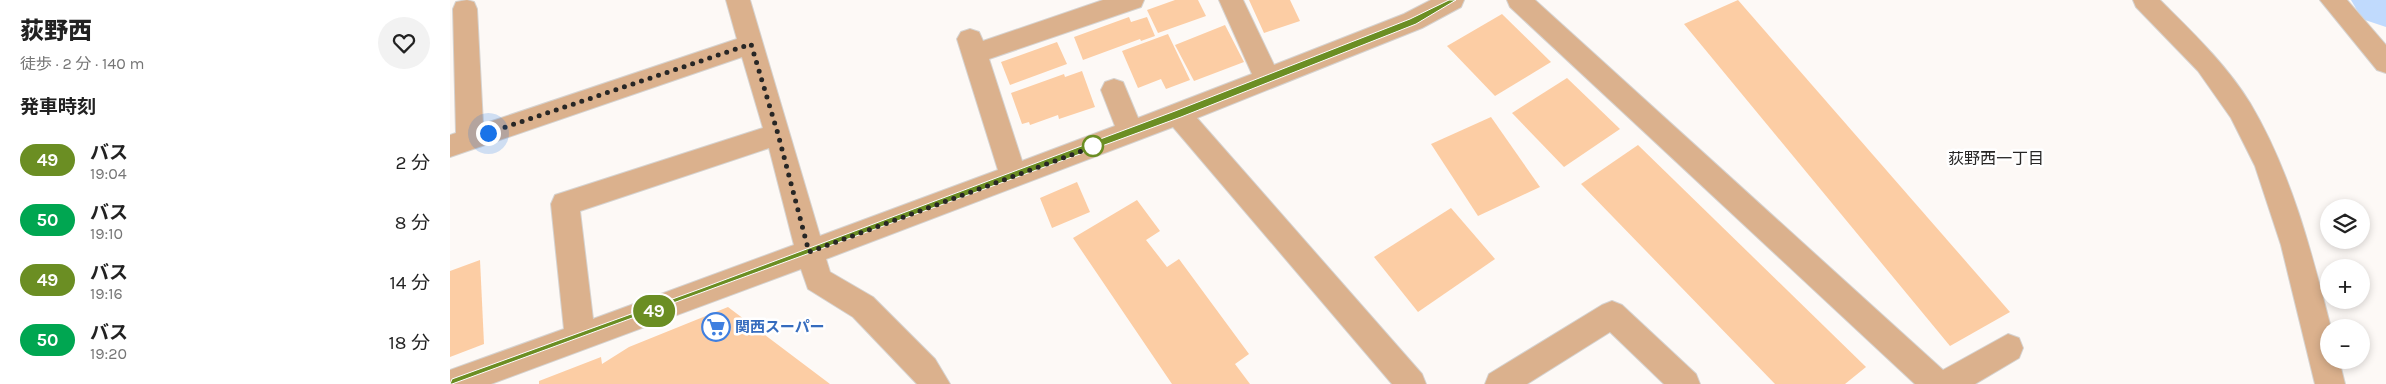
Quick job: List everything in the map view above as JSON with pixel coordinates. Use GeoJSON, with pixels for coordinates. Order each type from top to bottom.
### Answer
{"type":"FeatureCollection","features":[{"type":"Feature","properties":{"kind":"street"},"geometry":{"type":"LineString","coordinates":[[738,0],[778,134],[818,280],[863,308],[924,370],[935,384]]}},
{"type":"Feature","properties":{"kind":"street"},"geometry":{"type":"LineString","coordinates":[[1014,176],[972,47],[1132,0]]}},
{"type":"Feature","properties":{"kind":"street"},"geometry":{"type":"LineString","coordinates":[[1231,0],[1267,78]]}},
{"type":"Feature","properties":{"kind":"street"},"geometry":{"type":"LineString","coordinates":[[452,384],[580,338],[1178,114],[1413,21],[1452,0]]}},
{"type":"Feature","properties":{"kind":"street"},"geometry":{"type":"LineString","coordinates":[[1519,0],[1937,384]]}},
{"type":"Feature","properties":{"kind":"street"},"geometry":{"type":"LineString","coordinates":[[2146,0],[2207,64],[2240,110],[2268,165],[2295,245],[2330,384]]}},
{"type":"Feature","properties":{"kind":"street"},"geometry":{"type":"LineString","coordinates":[[2332,0],[2386,63]]}},
{"type":"Feature","properties":{"kind":"street"},"geometry":{"type":"LineString","coordinates":[[465,9],[460,143],[751,44]]}},
{"type":"Feature","properties":{"kind":"street"},"geometry":{"type":"LineString","coordinates":[[1114,90],[1131,132]]}},
{"type":"Feature","properties":{"kind":"street"},"geometry":{"type":"LineString","coordinates":[[1178,114],[1411,384]]}},
{"type":"Feature","properties":{"kind":"street"},"geometry":{"type":"LineString","coordinates":[[580,338],[565,204],[778,134]]}},
{"type":"Feature","properties":{"kind":"street"},"geometry":{"type":"LineString","coordinates":[[1500,384],[1612,315],[1685,384]]}},
{"type":"Feature","properties":{"kind":"street"},"geometry":{"type":"LineString","coordinates":[[1947,384],[2008,348]]}},
{"type":"Feature","properties":{"kind":"building"},"geometry":{"type":"Polygon","coordinates":[[[1175,0],[1198,0],[1206,16],[1158,33],[1147,10],[1175,0]]]}},
{"type":"Feature","properties":{"kind":"building"},"geometry":{"type":"Polygon","coordinates":[[[1249,0],[1290,0],[1300,21],[1264,33],[1249,0]]]}},
{"type":"Feature","properties":{"kind":"building"},"geometry":{"type":"Polygon","coordinates":[[[1738,0],[2010,312],[1950,346],[1684,24],[1738,0]]]}},
{"type":"Feature","properties":{"kind":"building"},"geometry":{"type":"Polygon","coordinates":[[[1502,14],[1551,62],[1495,96],[1447,46],[1502,14]]]}},
{"type":"Feature","properties":{"kind":"building"},"geometry":{"type":"Polygon","coordinates":[[[1129,17],[1131,22],[1147,17],[1155,36],[1141,41],[1140,39],[1083,60],[1074,37],[1129,17]]]}},
{"type":"Feature","properties":{"kind":"building"},"geometry":{"type":"Polygon","coordinates":[[[1225,25],[1244,62],[1194,81],[1175,45],[1225,25]]]}},
{"type":"Feature","properties":{"kind":"building"},"geometry":{"type":"Polygon","coordinates":[[[1168,34],[1190,80],[1166,89],[1161,79],[1138,88],[1122,51],[1168,34]]]}},
{"type":"Feature","properties":{"kind":"building"},"geometry":{"type":"Polygon","coordinates":[[[1057,42],[1067,64],[1010,85],[1001,62],[1057,42]]]}},
{"type":"Feature","properties":{"kind":"building"},"geometry":{"type":"Polygon","coordinates":[[[1082,71],[1095,107],[1059,119],[1058,115],[1030,125],[1029,122],[1022,124],[1011,93],[1064,74],[1065,77],[1082,71]]]}},
{"type":"Feature","properties":{"kind":"building"},"geometry":{"type":"Polygon","coordinates":[[[1567,78],[1620,129],[1564,167],[1512,113],[1567,78]]]}},
{"type":"Feature","properties":{"kind":"building"},"geometry":{"type":"Polygon","coordinates":[[[1491,117],[1540,187],[1478,216],[1431,144],[1491,117]]]}},
{"type":"Feature","properties":{"kind":"building"},"geometry":{"type":"Polygon","coordinates":[[[1638,145],[1866,367],[1845,384],[1775,384],[1581,184],[1638,145]]]}},
{"type":"Feature","properties":{"kind":"building"},"geometry":{"type":"Polygon","coordinates":[[[1077,182],[1090,212],[1052,228],[1040,198],[1077,182]]]}},
{"type":"Feature","properties":{"kind":"building"},"geometry":{"type":"Polygon","coordinates":[[[1137,200],[1160,231],[1146,240],[1167,267],[1179,259],[1249,354],[1235,364],[1250,384],[1172,384],[1073,238],[1137,200]]]}},
{"type":"Feature","properties":{"kind":"building"},"geometry":{"type":"Polygon","coordinates":[[[1451,208],[1495,259],[1418,312],[1374,257],[1451,208]]]}},
{"type":"Feature","properties":{"kind":"building"},"geometry":{"type":"Polygon","coordinates":[[[480,260],[484,344],[450,357],[450,271],[480,260]]]}},
{"type":"Feature","properties":{"kind":"building","name":"関西スーパー"},"geometry":{"type":"Polygon","coordinates":[[[728,307],[830,384],[539,384],[539,381],[601,357],[602,364],[629,347],[728,307]]]}},
{"type":"Feature","properties":{"kind":"bus line","name":"49"},"geometry":{"type":"LineString","coordinates":[[452,384],[700,294],[1178,114],[1366,41],[1413,21],[1452,0]]}},
{"type":"Feature","properties":{"kind":"place","name":"関西スーパー"},"geometry":{"type":"Point","coordinates":[716,327]}},
{"type":"Feature","properties":{"kind":"district","name":"荻野西一丁目"},"geometry":{"type":"Point","coordinates":[1996,158]}},
{"type":"Feature","properties":{"kind":"route"},"geometry":{"type":"LineString","coordinates":[[488,133],[751,44],[778,134],[809,252],[1098,145],[1093,146]]}}]}
